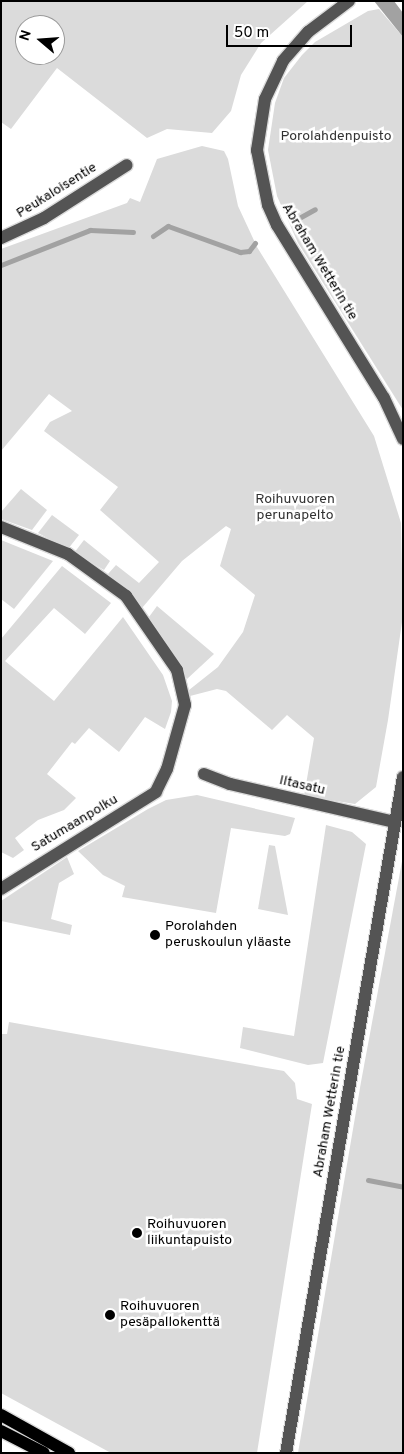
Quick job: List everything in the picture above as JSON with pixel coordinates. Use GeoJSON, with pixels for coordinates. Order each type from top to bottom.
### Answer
{"type":"FeatureCollection","features":[{"type":"Feature","properties":{"kind":"main road"},"geometry":{"type":"LineString","coordinates":[[1,1415],[70,1453]]}},
{"type":"Feature","properties":{"kind":"main road"},"geometry":{"type":"LineString","coordinates":[[1,1431],[44,1453]]}},
{"type":"Feature","properties":{"kind":"street","name":"Abraham Wetterin tie"},"geometry":{"type":"LineString","coordinates":[[349,1],[308,32],[283,61],[265,99],[258,133],[257,150],[268,205],[384,398],[403,439]]}},
{"type":"Feature","properties":{"kind":"street","name":"Peukaloisentie"},"geometry":{"type":"LineString","coordinates":[[1,238],[44,218],[127,165]]}},
{"type":"Feature","properties":{"kind":"street","name":"Satumaanpolku"},"geometry":{"type":"LineString","coordinates":[[1,527],[89,566],[126,596],[160,642],[177,670],[185,705],[161,783],[152,795],[1,889]]}},
{"type":"Feature","properties":{"kind":"street","name":"Iltasatu"},"geometry":{"type":"LineString","coordinates":[[204,774],[230,784],[395,822]]}},
{"type":"Feature","properties":{"kind":"street","name":"Abraham Wetterin tie"},"geometry":{"type":"LineString","coordinates":[[286,1453],[403,777]]}},
{"type":"Feature","properties":{"kind":"green space"},"geometry":{"type":"Polygon","coordinates":[[[1,1],[308,1],[261,43],[241,75],[231,111],[212,133],[167,129],[147,138],[57,68],[11,129],[1,122],[1,1]]]}},
{"type":"Feature","properties":{"kind":"green space","name":"Porolahdenpuisto"},"geometry":{"type":"Polygon","coordinates":[[[379,9],[403,37],[403,410],[298,243],[277,196],[268,150],[275,103],[284,78],[302,55],[315,42],[368,11],[379,9]]]}},
{"type":"Feature","properties":{"kind":"green space","name":"Roihuvuoren perunapelto"},"geometry":{"type":"Polygon","coordinates":[[[202,146],[224,151],[228,159],[238,206],[257,247],[374,436],[401,523],[403,615],[388,720],[376,787],[355,804],[304,796],[314,738],[287,715],[272,730],[226,691],[217,689],[190,696],[189,690],[218,667],[243,632],[255,595],[220,566],[231,529],[226,526],[182,561],[142,608],[108,574],[116,565],[139,583],[159,562],[100,510],[118,487],[44,431],[50,422],[72,411],[49,394],[1,451],[1,249],[127,203],[130,198],[140,202],[157,159],[202,146]]]}},
{"type":"Feature","properties":{"kind":"green space"},"geometry":{"type":"Polygon","coordinates":[[[21,489],[47,510],[32,530],[1,519],[1,512],[21,489]]]}},
{"type":"Feature","properties":{"kind":"green space"},"geometry":{"type":"Polygon","coordinates":[[[52,515],[79,535],[68,549],[38,533],[52,515]]]}},
{"type":"Feature","properties":{"kind":"green space"},"geometry":{"type":"Polygon","coordinates":[[[1,540],[53,561],[14,609],[1,599],[1,540]]]}},
{"type":"Feature","properties":{"kind":"green space"},"geometry":{"type":"Polygon","coordinates":[[[84,540],[110,561],[104,570],[74,553],[84,540]]]}},
{"type":"Feature","properties":{"kind":"green space"},"geometry":{"type":"Polygon","coordinates":[[[62,566],[111,603],[85,634],[54,608],[5,661],[54,701],[123,617],[163,675],[172,701],[171,712],[165,729],[145,717],[119,752],[89,728],[75,744],[72,742],[47,774],[76,798],[64,810],[38,820],[15,838],[24,850],[13,858],[1,852],[1,639],[62,566]]]}},
{"type":"Feature","properties":{"kind":"green space"},"geometry":{"type":"Polygon","coordinates":[[[157,606],[214,654],[187,679],[149,617],[157,606]]]}},
{"type":"Feature","properties":{"kind":"green space"},"geometry":{"type":"Polygon","coordinates":[[[197,795],[295,818],[290,834],[285,836],[231,828],[216,913],[122,897],[125,886],[103,875],[78,851],[166,800],[197,795]]]}},
{"type":"Feature","properties":{"kind":"green space"},"geometry":{"type":"Polygon","coordinates":[[[326,825],[352,832],[366,844],[323,1063],[308,1065],[240,1048],[243,1027],[294,1036],[326,825]]]}},
{"type":"Feature","properties":{"kind":"green space"},"geometry":{"type":"Polygon","coordinates":[[[269,845],[275,846],[288,915],[258,909],[269,845]]]}},
{"type":"Feature","properties":{"kind":"green space"},"geometry":{"type":"Polygon","coordinates":[[[403,856],[403,1453],[298,1453],[361,1082],[403,856]]]}},
{"type":"Feature","properties":{"kind":"green space"},"geometry":{"type":"Polygon","coordinates":[[[67,857],[74,874],[59,883],[51,919],[72,925],[70,935],[1,921],[1,901],[67,857]]]}},
{"type":"Feature","properties":{"kind":"green space","name":"Roihuvuoren liikuntapuisto"},"geometry":{"type":"Polygon","coordinates":[[[9,1022],[284,1071],[295,1083],[297,1099],[312,1104],[257,1453],[111,1453],[1,1393],[1,1034],[7,1034],[9,1022]]]}},
{"type":"Feature","properties":{"kind":"shaded area"},"geometry":{"type":"Polygon","coordinates":[[[374,1],[394,1],[403,13],[403,37],[374,1]]]}},
{"type":"Feature","properties":{"kind":"waterway"},"geometry":{"type":"LineString","coordinates":[[299,218],[315,209]]}},
{"type":"Feature","properties":{"kind":"waterway"},"geometry":{"type":"LineString","coordinates":[[153,236],[168,226],[240,252],[249,251],[255,243]]}},
{"type":"Feature","properties":{"kind":"waterway"},"geometry":{"type":"LineString","coordinates":[[1,265],[90,230],[133,232]]}},
{"type":"Feature","properties":{"kind":"waterway"},"geometry":{"type":"LineString","coordinates":[[368,1180],[403,1187]]}},
{"type":"Feature","properties":{"kind":"place","name":"Porolahden peruskoulun yläaste"},"geometry":{"type":"Point","coordinates":[155,935]}},
{"type":"Feature","properties":{"kind":"place","name":"Roihuvuoren liikuntapuisto"},"geometry":{"type":"Point","coordinates":[137,1233]}},
{"type":"Feature","properties":{"kind":"place","name":"Roihuvuoren pesäpallokenttä"},"geometry":{"type":"Point","coordinates":[110,1315]}}]}
